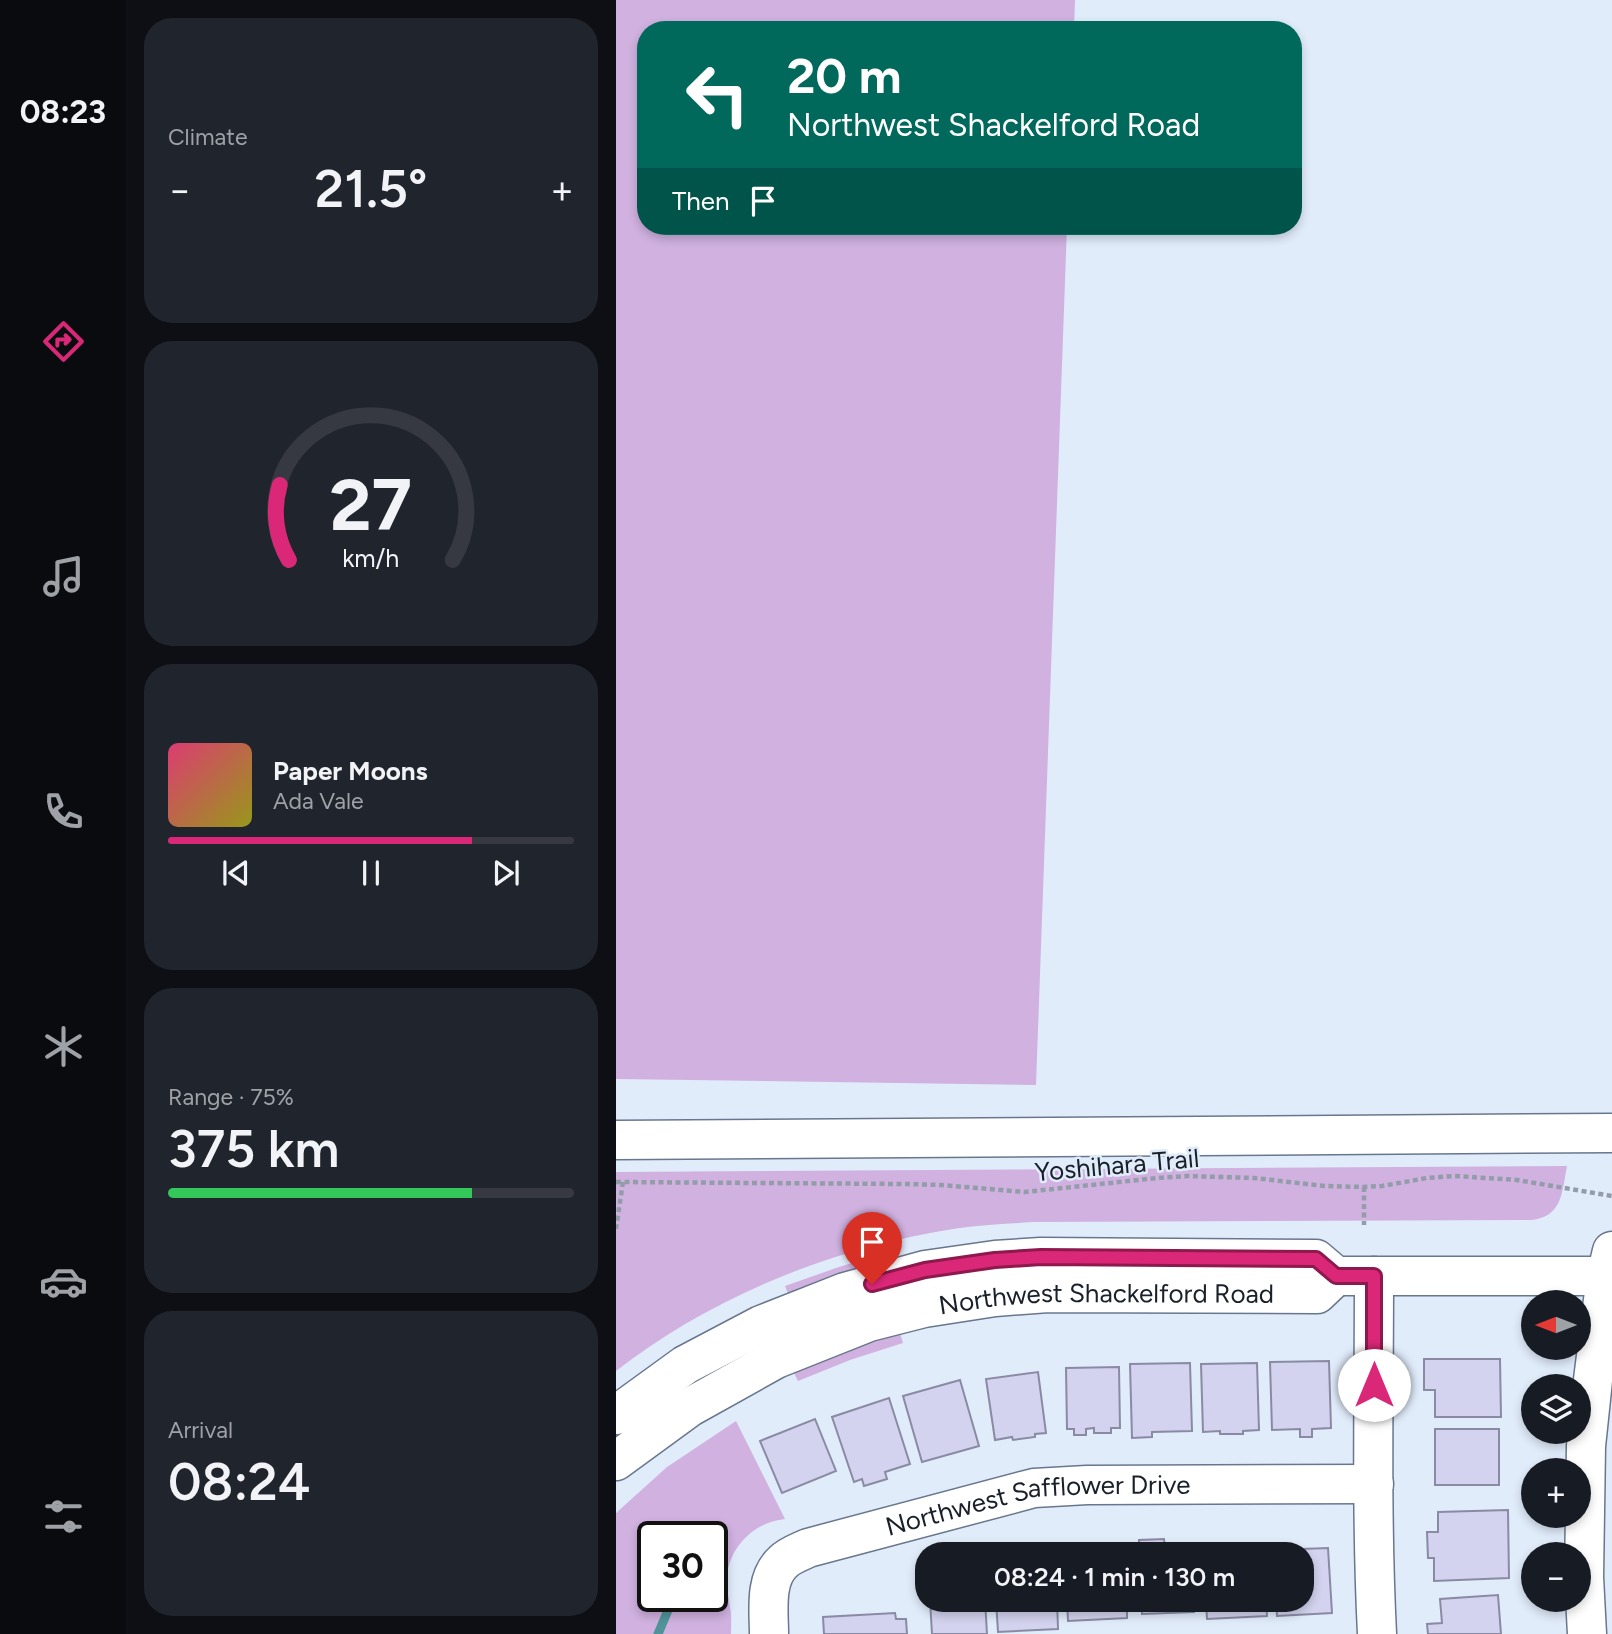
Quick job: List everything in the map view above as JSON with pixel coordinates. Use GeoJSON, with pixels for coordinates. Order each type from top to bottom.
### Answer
{"type":"FeatureCollection","features":[{"type":"Feature","properties":{"kind":"street"},"geometry":{"type":"LineString","coordinates":[[616,1140],[1612,1133]]}},
{"type":"Feature","properties":{"kind":"street","name":"Northwest Shackelford Road"},"geometry":{"type":"LineString","coordinates":[[616,1415],[685,1365],[761,1325],[845,1292],[925,1270],[995,1260],[1041,1257],[1316,1259],[1336,1276],[1317,1294],[1048,1293],[995,1297],[924,1308],[869,1322],[776,1359],[690,1407],[616,1461]]}},
{"type":"Feature","properties":{"kind":"street"},"geometry":{"type":"LineString","coordinates":[[1336,1276],[1609,1263],[1586,1446],[1584,1577],[1587,1634]]}},
{"type":"Feature","properties":{"kind":"street"},"geometry":{"type":"LineString","coordinates":[[1374,1276],[1377,1634]]}},
{"type":"Feature","properties":{"kind":"street","name":"Northwest Safflower Drive"},"geometry":{"type":"LineString","coordinates":[[769,1634],[771,1585],[782,1562],[793,1555],[808,1548],[1034,1489],[1087,1485],[1374,1484]]}},
{"type":"Feature","properties":{"kind":"path","name":"Yoshihara Trail"},"geometry":{"type":"LineString","coordinates":[[616,1182],[906,1184],[1025,1192],[1188,1176],[1254,1178],[1324,1186],[1364,1187],[1455,1176],[1517,1180],[1612,1196]]}},
{"type":"Feature","properties":{"kind":"path"},"geometry":{"type":"LineString","coordinates":[[616,1229],[623,1182]]}},
{"type":"Feature","properties":{"kind":"path"},"geometry":{"type":"LineString","coordinates":[[1364,1187],[1364,1225]]}},
{"type":"Feature","properties":{"kind":"shaded area"},"geometry":{"type":"Polygon","coordinates":[[[616,0],[1075,0],[1074,21],[637,21],[637,235],[1067,235],[1036,1085],[616,1079],[616,0]]]}},
{"type":"Feature","properties":{"kind":"shaded area"},"geometry":{"type":"Polygon","coordinates":[[[1567,1166],[1562,1193],[1555,1208],[1542,1218],[1532,1220],[1033,1222],[963,1228],[908,1237],[819,1263],[733,1298],[653,1344],[616,1371],[616,1172],[1567,1166]]]}},
{"type":"Feature","properties":{"kind":"shaded area"},"geometry":{"type":"Polygon","coordinates":[[[895,1250],[897,1260],[789,1296],[785,1286],[839,1267],[895,1250]]]}},
{"type":"Feature","properties":{"kind":"shaded area"},"geometry":{"type":"Polygon","coordinates":[[[900,1333],[903,1343],[798,1381],[793,1371],[873,1341],[900,1333]]]}},
{"type":"Feature","properties":{"kind":"shaded area"},"geometry":{"type":"Polygon","coordinates":[[[736,1421],[785,1519],[764,1525],[746,1537],[734,1554],[728,1572],[728,1521],[637,1521],[637,1612],[728,1612],[728,1594],[731,1634],[616,1634],[616,1513],[667,1467],[736,1421]]]}},
{"type":"Feature","properties":{"kind":"building"},"geometry":{"type":"Polygon","coordinates":[[[1424,1359],[1500,1359],[1501,1417],[1435,1417],[1435,1390],[1424,1390],[1424,1359]]]}},
{"type":"Feature","properties":{"kind":"building"},"geometry":{"type":"Polygon","coordinates":[[[1329,1361],[1331,1428],[1312,1429],[1312,1437],[1300,1437],[1300,1429],[1272,1430],[1270,1362],[1329,1361]]]}},
{"type":"Feature","properties":{"kind":"building"},"geometry":{"type":"Polygon","coordinates":[[[1190,1363],[1192,1431],[1152,1432],[1152,1437],[1132,1438],[1130,1364],[1190,1363]]]}},
{"type":"Feature","properties":{"kind":"building"},"geometry":{"type":"Polygon","coordinates":[[[1257,1363],[1259,1430],[1243,1431],[1243,1434],[1203,1432],[1201,1364],[1257,1363]]]}},
{"type":"Feature","properties":{"kind":"building"},"geometry":{"type":"Polygon","coordinates":[[[1119,1367],[1120,1428],[1111,1428],[1111,1433],[1094,1433],[1094,1428],[1086,1429],[1086,1435],[1074,1435],[1074,1429],[1067,1429],[1066,1368],[1119,1367]]]}},
{"type":"Feature","properties":{"kind":"building"},"geometry":{"type":"Polygon","coordinates":[[[1038,1372],[1046,1433],[1035,1434],[1035,1437],[995,1440],[986,1379],[1038,1372]]]}},
{"type":"Feature","properties":{"kind":"building"},"geometry":{"type":"Polygon","coordinates":[[[960,1380],[979,1446],[922,1462],[903,1396],[960,1380]]]}},
{"type":"Feature","properties":{"kind":"building"},"geometry":{"type":"Polygon","coordinates":[[[889,1398],[910,1464],[885,1472],[887,1479],[864,1486],[862,1479],[854,1482],[832,1417],[889,1398]]]}},
{"type":"Feature","properties":{"kind":"building"},"geometry":{"type":"Polygon","coordinates":[[[815,1419],[836,1471],[782,1493],[760,1441],[815,1419]]]}},
{"type":"Feature","properties":{"kind":"building"},"geometry":{"type":"Polygon","coordinates":[[[1435,1429],[1499,1429],[1499,1485],[1435,1485],[1435,1429]]]}},
{"type":"Feature","properties":{"kind":"building"},"geometry":{"type":"Polygon","coordinates":[[[1508,1510],[1509,1578],[1434,1581],[1434,1558],[1428,1558],[1427,1532],[1438,1532],[1438,1512],[1508,1510]]]}},
{"type":"Feature","properties":{"kind":"building"},"geometry":{"type":"Polygon","coordinates":[[[1164,1539],[1164,1542],[1139,1542],[1164,1539]]]}},
{"type":"Feature","properties":{"kind":"building"},"geometry":{"type":"Polygon","coordinates":[[[1328,1548],[1332,1613],[1277,1616],[1277,1612],[1314,1612],[1314,1549],[1328,1548]]]}},
{"type":"Feature","properties":{"kind":"building"},"geometry":{"type":"Polygon","coordinates":[[[1498,1595],[1501,1634],[1428,1634],[1427,1624],[1442,1623],[1440,1599],[1498,1595]]]}},
{"type":"Feature","properties":{"kind":"building"},"geometry":{"type":"Polygon","coordinates":[[[931,1612],[986,1612],[987,1634],[932,1634],[931,1612]]]}},
{"type":"Feature","properties":{"kind":"building"},"geometry":{"type":"Polygon","coordinates":[[[997,1612],[1057,1612],[1058,1629],[998,1632],[997,1612]]]}},
{"type":"Feature","properties":{"kind":"building"},"geometry":{"type":"Polygon","coordinates":[[[1068,1612],[1127,1612],[1127,1618],[1068,1621],[1068,1612]]]}},
{"type":"Feature","properties":{"kind":"building"},"geometry":{"type":"Polygon","coordinates":[[[1142,1612],[1194,1612],[1142,1614],[1142,1612]]]}},
{"type":"Feature","properties":{"kind":"building"},"geometry":{"type":"Polygon","coordinates":[[[1207,1612],[1267,1612],[1267,1616],[1207,1619],[1207,1612]]]}},
{"type":"Feature","properties":{"kind":"building"},"geometry":{"type":"Polygon","coordinates":[[[895,1613],[896,1619],[906,1619],[907,1634],[824,1634],[823,1617],[895,1613]]]}},
{"type":"Feature","properties":{"kind":"waterway"},"geometry":{"type":"LineString","coordinates":[[658,1634],[667,1612]]}},
{"type":"Feature","properties":{"kind":"route"},"geometry":{"type":"LineString","coordinates":[[872,1284],[925,1270],[995,1260],[1041,1257],[1316,1259],[1336,1276],[1374,1276],[1374,1385]]}}]}
